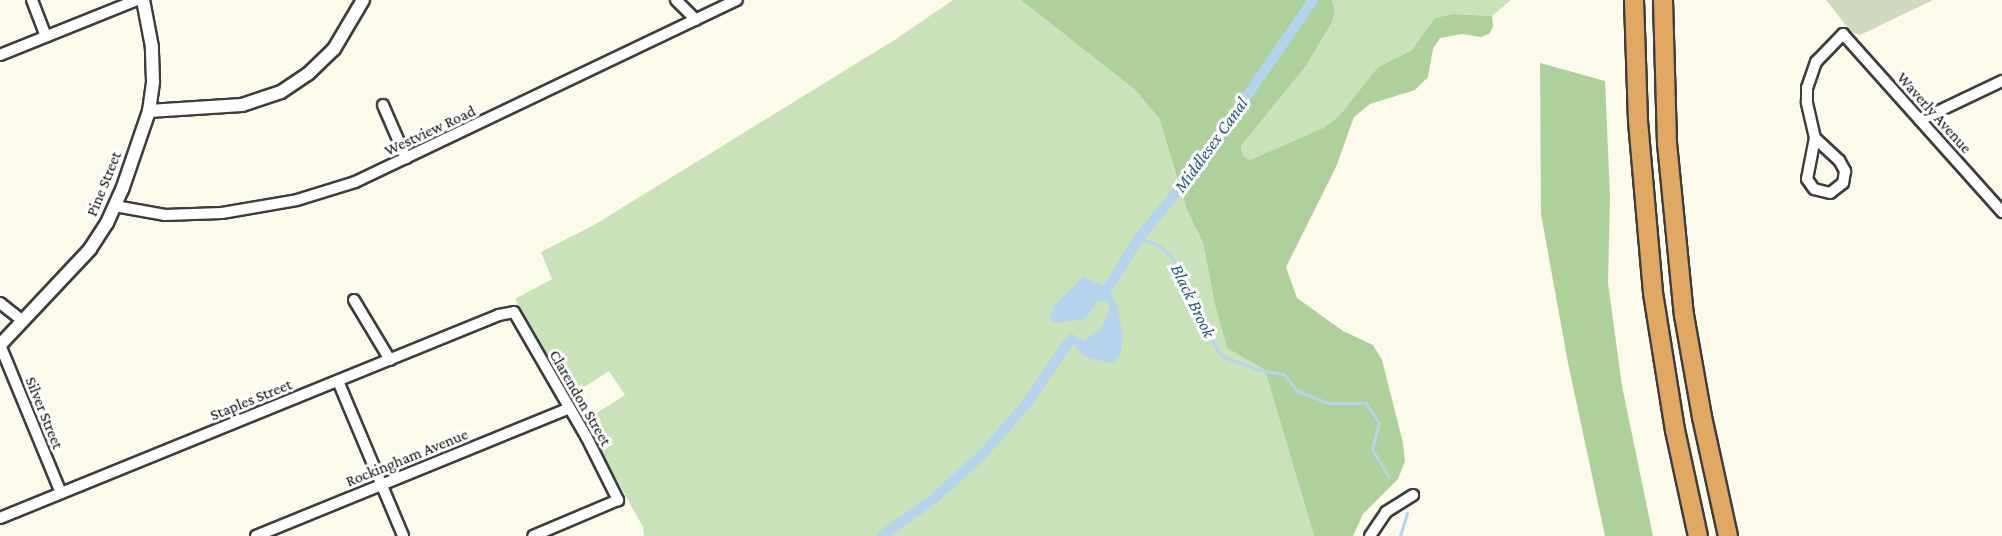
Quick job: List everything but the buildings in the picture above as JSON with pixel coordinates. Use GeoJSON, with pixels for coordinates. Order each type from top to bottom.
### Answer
{"type":"FeatureCollection","features":[{"type":"Feature","properties":{"kind":"highway"},"geometry":{"type":"LineString","coordinates":[[1635,0],[1638,121],[1653,293],[1673,419],[1698,536]]}},
{"type":"Feature","properties":{"kind":"highway"},"geometry":{"type":"LineString","coordinates":[[1663,0],[1667,143],[1684,315],[1708,452],[1728,536]]}},
{"type":"Feature","properties":{"kind":"street"},"geometry":{"type":"LineString","coordinates":[[32,0],[46,36]]}},
{"type":"Feature","properties":{"kind":"street"},"geometry":{"type":"LineString","coordinates":[[0,55],[137,0]]}},
{"type":"Feature","properties":{"kind":"street","name":"Pine Street"},"geometry":{"type":"LineString","coordinates":[[0,345],[90,249],[115,206],[149,111],[153,61],[143,0]]}},
{"type":"Feature","properties":{"kind":"street"},"geometry":{"type":"LineString","coordinates":[[149,111],[242,105],[282,92],[308,74],[334,48],[363,0]]}},
{"type":"Feature","properties":{"kind":"street"},"geometry":{"type":"LineString","coordinates":[[676,0],[696,20]]}},
{"type":"Feature","properties":{"kind":"street","name":"Westview Road"},"geometry":{"type":"LineString","coordinates":[[115,206],[165,215],[247,210],[334,188],[406,158],[737,0]]}},
{"type":"Feature","properties":{"kind":"street","name":"Waverly Avenue"},"geometry":{"type":"LineString","coordinates":[[1815,138],[1807,102],[1810,75],[1823,52],[1843,34],[1920,120],[1997,199],[2002,212]]}},
{"type":"Feature","properties":{"kind":"street"},"geometry":{"type":"LineString","coordinates":[[1920,120],[2002,81]]}},
{"type":"Feature","properties":{"kind":"street"},"geometry":{"type":"LineString","coordinates":[[383,105],[406,158]]}},
{"type":"Feature","properties":{"kind":"street"},"geometry":{"type":"LineString","coordinates":[[1815,138],[1842,163],[1845,171],[1840,187],[1830,193],[1814,189],[1807,179],[1815,138]]}},
{"type":"Feature","properties":{"kind":"street"},"geometry":{"type":"LineString","coordinates":[[354,300],[390,360]]}},
{"type":"Feature","properties":{"kind":"street"},"geometry":{"type":"LineString","coordinates":[[0,303],[23,321]]}},
{"type":"Feature","properties":{"kind":"street","name":"Staples Street"},"geometry":{"type":"LineString","coordinates":[[0,518],[499,315],[514,312]]}},
{"type":"Feature","properties":{"kind":"street","name":"Clarendon Street"},"geometry":{"type":"LineString","coordinates":[[514,312],[618,500],[533,536]]}},
{"type":"Feature","properties":{"kind":"street","name":"Silver Street"},"geometry":{"type":"LineString","coordinates":[[0,345],[61,493]]}},
{"type":"Feature","properties":{"kind":"street"},"geometry":{"type":"LineString","coordinates":[[338,381],[402,536]]}},
{"type":"Feature","properties":{"kind":"street","name":"Rockingham Avenue"},"geometry":{"type":"LineString","coordinates":[[256,536],[569,408]]}},
{"type":"Feature","properties":{"kind":"street"},"geometry":{"type":"LineString","coordinates":[[1370,536],[1386,512],[1413,495]]}},
{"type":"Feature","properties":{"kind":"green space"},"geometry":{"type":"Polygon","coordinates":[[[953,0],[1021,0],[1135,90],[1159,118],[1187,210],[1203,243],[1215,305],[1227,348],[1265,370],[1314,536],[644,536],[643,527],[584,421],[625,395],[609,371],[570,396],[515,299],[552,279],[541,252],[594,225],[896,39],[953,0]]]}},
{"type":"Feature","properties":{"kind":"green space"},"geometry":{"type":"Polygon","coordinates":[[[1021,0],[1332,0],[1335,11],[1332,22],[1306,66],[1241,146],[1243,156],[1250,160],[1325,127],[1339,116],[1378,67],[1412,50],[1435,18],[1454,14],[1492,16],[1493,27],[1489,34],[1481,37],[1462,34],[1440,38],[1433,49],[1428,77],[1415,90],[1370,104],[1354,117],[1336,167],[1286,267],[1297,298],[1343,331],[1373,345],[1382,360],[1403,443],[1405,461],[1398,479],[1363,514],[1353,536],[1314,536],[1265,370],[1227,348],[1215,305],[1203,243],[1187,210],[1159,118],[1135,90],[1021,0]]]}},
{"type":"Feature","properties":{"kind":"green space"},"geometry":{"type":"Polygon","coordinates":[[[1332,0],[1511,0],[1492,16],[1454,14],[1422,38],[1412,50],[1378,67],[1339,116],[1325,127],[1250,160],[1243,156],[1241,146],[1306,66],[1332,22],[1335,11],[1332,0]]]}},
{"type":"Feature","properties":{"kind":"green space"},"geometry":{"type":"Polygon","coordinates":[[[1826,0],[1933,0],[1860,35],[1851,32],[1826,0]]]}},
{"type":"Feature","properties":{"kind":"green space"},"geometry":{"type":"Polygon","coordinates":[[[1540,63],[1605,81],[1610,196],[1608,283],[1622,386],[1653,536],[1605,536],[1568,363],[1541,214],[1540,63]]]}},
{"type":"Feature","properties":{"kind":"water"},"geometry":{"type":"Polygon","coordinates":[[[1083,277],[1107,287],[1118,307],[1123,339],[1120,357],[1115,361],[1109,363],[1084,356],[1073,344],[1064,343],[1071,333],[1083,341],[1101,329],[1109,310],[1109,304],[1098,301],[1085,319],[1054,323],[1050,320],[1053,306],[1083,277]]]}},
{"type":"Feature","properties":{"kind":"waterway","name":"Middlesex Canal"},"geometry":{"type":"LineString","coordinates":[[1108,288],[1139,238],[1201,162],[1313,0]]}},
{"type":"Feature","properties":{"kind":"waterway","name":"Black Brook"},"geometry":{"type":"LineString","coordinates":[[1139,238],[1158,245],[1170,255],[1182,273],[1217,350],[1224,357],[1259,370],[1284,374],[1297,391],[1329,403],[1366,403],[1379,423],[1372,449],[1389,477]]}},
{"type":"Feature","properties":{"kind":"waterway"},"geometry":{"type":"LineString","coordinates":[[881,536],[932,500],[982,455],[1027,403],[1068,343]]}},
{"type":"Feature","properties":{"kind":"waterway","name":"Black Brook"},"geometry":{"type":"LineString","coordinates":[[1400,536],[1407,513]]}}]}
